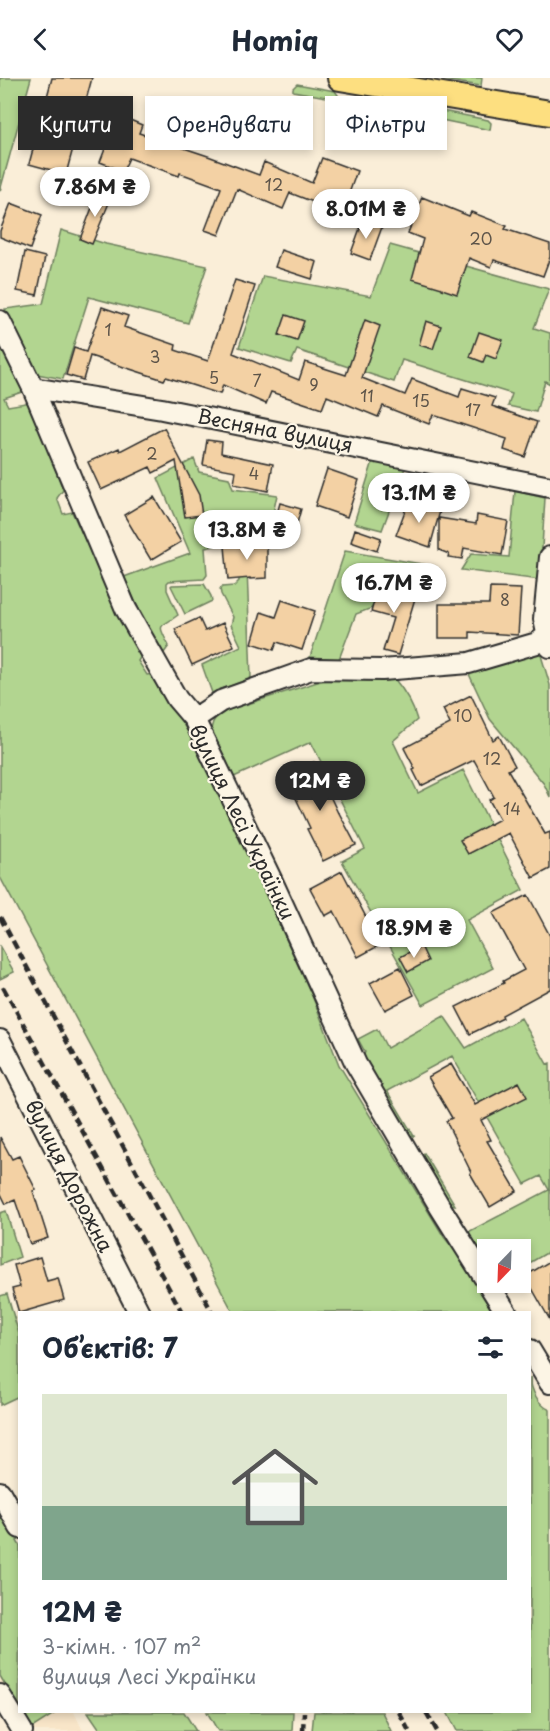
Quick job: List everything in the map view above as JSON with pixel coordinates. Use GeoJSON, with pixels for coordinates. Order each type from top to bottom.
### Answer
{"type":"FeatureCollection","features":[{"type":"Feature","properties":{"kind":"main road"},"geometry":{"type":"LineString","coordinates":[[340,78],[550,113]]}},
{"type":"Feature","properties":{"kind":"street","name":"вулиця Лесі Українки"},"geometry":{"type":"LineString","coordinates":[[0,321],[33,388],[126,609],[177,699],[194,719],[356,1064],[440,1207],[505,1311]]}},
{"type":"Feature","properties":{"kind":"street","name":"Весняна вулиця"},"geometry":{"type":"LineString","coordinates":[[33,388],[173,411],[550,488]]}},
{"type":"Feature","properties":{"kind":"street"},"geometry":{"type":"LineString","coordinates":[[194,719],[221,701],[311,669],[382,670],[469,663],[537,643],[549,642],[544,620],[550,557]]}},
{"type":"Feature","properties":{"kind":"street","name":"вулиця Дорожна"},"geometry":{"type":"LineString","coordinates":[[0,1040],[138,1311]]}},
{"type":"Feature","properties":{"kind":"street"},"geometry":{"type":"LineString","coordinates":[[531,1352],[550,1383]]}},
{"type":"Feature","properties":{"kind":"street"},"geometry":{"type":"LineString","coordinates":[[0,1492],[18,1524]]}},
{"type":"Feature","properties":{"kind":"street"},"geometry":{"type":"LineString","coordinates":[[0,1695],[22,1731]]}},
{"type":"Feature","properties":{"kind":"shaded area"},"geometry":{"type":"Polygon","coordinates":[[[0,1676],[18,1706],[18,1713],[23,1713],[32,1728],[55,1713],[74,1713],[83,1731],[12,1731],[0,1716],[0,1676]]]}},
{"type":"Feature","properties":{"kind":"green space"},"geometry":{"type":"Polygon","coordinates":[[[0,78],[31,78],[26,96],[18,96],[18,125],[0,191],[0,78]]]}},
{"type":"Feature","properties":{"kind":"green space"},"geometry":{"type":"Polygon","coordinates":[[[444,78],[482,78],[481,86],[444,80],[444,78]]]}},
{"type":"Feature","properties":{"kind":"green space"},"geometry":{"type":"Polygon","coordinates":[[[297,84],[335,91],[338,95],[325,97],[293,91],[297,84]]]}},
{"type":"Feature","properties":{"kind":"green space"},"geometry":{"type":"Polygon","coordinates":[[[447,112],[488,120],[491,123],[490,130],[447,121],[447,112]]]}},
{"type":"Feature","properties":{"kind":"green space"},"geometry":{"type":"Polygon","coordinates":[[[61,230],[106,244],[207,266],[188,323],[89,297],[63,379],[37,374],[5,309],[43,304],[61,230]]]}},
{"type":"Feature","properties":{"kind":"green space"},"geometry":{"type":"Polygon","coordinates":[[[390,245],[549,289],[534,328],[550,333],[550,384],[545,381],[536,412],[508,406],[512,394],[402,360],[394,382],[297,350],[291,363],[239,347],[263,276],[371,296],[390,245]]]}},
{"type":"Feature","properties":{"kind":"green space"},"geometry":{"type":"Polygon","coordinates":[[[0,338],[25,391],[4,398],[8,406],[31,402],[63,490],[57,498],[63,514],[72,512],[141,656],[138,661],[147,675],[154,674],[186,729],[193,736],[313,998],[339,1065],[444,1237],[477,1286],[477,1293],[481,1293],[492,1311],[232,1311],[0,877],[0,338]]]}},
{"type":"Feature","properties":{"kind":"green space"},"geometry":{"type":"Polygon","coordinates":[[[194,459],[199,472],[229,478],[233,489],[277,495],[268,537],[246,540],[251,678],[212,693],[202,665],[241,646],[231,625],[233,617],[220,589],[234,586],[239,581],[237,541],[205,548],[207,575],[204,579],[167,583],[167,590],[178,615],[162,626],[162,633],[169,646],[161,657],[124,577],[190,553],[158,478],[194,459]]]}},
{"type":"Feature","properties":{"kind":"green space"},"geometry":{"type":"Polygon","coordinates":[[[373,461],[405,468],[382,530],[354,523],[373,461]]]}},
{"type":"Feature","properties":{"kind":"green space"},"geometry":{"type":"Polygon","coordinates":[[[515,491],[545,498],[540,580],[461,570],[471,554],[509,557],[515,491]]]}},
{"type":"Feature","properties":{"kind":"green space"},"geometry":{"type":"Polygon","coordinates":[[[345,551],[428,565],[418,595],[379,585],[372,608],[356,614],[339,659],[310,657],[345,551]]]}},
{"type":"Feature","properties":{"kind":"green space"},"geometry":{"type":"Polygon","coordinates":[[[204,584],[212,601],[185,614],[171,586],[204,584]]]}},
{"type":"Feature","properties":{"kind":"green space"},"geometry":{"type":"Polygon","coordinates":[[[536,649],[540,652],[550,685],[550,797],[544,784],[490,719],[468,672],[536,649]]]}},
{"type":"Feature","properties":{"kind":"green space"},"geometry":{"type":"Polygon","coordinates":[[[393,677],[408,697],[417,720],[393,741],[418,793],[463,770],[523,890],[467,920],[493,968],[423,1005],[342,861],[365,849],[311,742],[234,777],[211,729],[219,713],[330,678],[393,677]]]}},
{"type":"Feature","properties":{"kind":"green space"},"geometry":{"type":"Polygon","coordinates":[[[0,947],[14,972],[0,979],[0,947]]]}},
{"type":"Feature","properties":{"kind":"green space"},"geometry":{"type":"Polygon","coordinates":[[[444,1016],[466,1048],[521,1018],[547,1064],[550,1063],[550,1251],[531,1262],[531,1239],[477,1239],[477,1252],[468,1236],[470,1231],[549,1190],[541,1176],[525,1184],[452,1056],[387,1091],[414,1136],[406,1135],[362,1059],[365,1052],[358,1039],[377,1029],[387,1048],[444,1016]]]}},
{"type":"Feature","properties":{"kind":"green space"},"geometry":{"type":"Polygon","coordinates":[[[424,1153],[455,1205],[449,1204],[421,1157],[424,1153]]]}},
{"type":"Feature","properties":{"kind":"green space"},"geometry":{"type":"Polygon","coordinates":[[[6,1211],[20,1257],[0,1265],[0,1213],[6,1211]]]}},
{"type":"Feature","properties":{"kind":"green space"},"geometry":{"type":"Polygon","coordinates":[[[7,1294],[18,1331],[18,1396],[0,1405],[0,1296],[7,1294]]]}},
{"type":"Feature","properties":{"kind":"green space"},"geometry":{"type":"Polygon","coordinates":[[[531,1382],[542,1405],[550,1410],[550,1731],[457,1731],[448,1713],[531,1713],[531,1382]]]}},
{"type":"Feature","properties":{"kind":"green space"},"geometry":{"type":"Polygon","coordinates":[[[0,1499],[18,1534],[18,1706],[0,1676],[0,1499]]]}},
{"type":"Feature","properties":{"kind":"green space"},"geometry":{"type":"Polygon","coordinates":[[[23,1713],[55,1713],[32,1728],[23,1713]]]}},
{"type":"Feature","properties":{"kind":"green space"},"geometry":{"type":"Polygon","coordinates":[[[89,1713],[185,1713],[196,1731],[101,1731],[89,1713]]]}},
{"type":"Feature","properties":{"kind":"green space"},"geometry":{"type":"Polygon","coordinates":[[[208,1713],[293,1713],[292,1731],[218,1731],[208,1713]]]}},
{"type":"Feature","properties":{"kind":"green space"},"geometry":{"type":"Polygon","coordinates":[[[314,1713],[382,1713],[391,1731],[312,1731],[314,1713]]]}},
{"type":"Feature","properties":{"kind":"building"},"geometry":{"type":"Polygon","coordinates":[[[52,78],[92,78],[87,96],[47,96],[52,78]]]}},
{"type":"Feature","properties":{"kind":"building"},"geometry":{"type":"Polygon","coordinates":[[[133,121],[142,125],[139,133],[145,135],[145,150],[190,150],[259,175],[264,162],[312,183],[322,158],[357,171],[342,213],[290,193],[283,209],[237,189],[219,235],[205,230],[221,188],[129,158],[123,171],[100,162],[105,150],[133,150],[133,121]]]}},
{"type":"Feature","properties":{"kind":"building"},"geometry":{"type":"Polygon","coordinates":[[[33,150],[72,150],[66,174],[29,164],[33,150]]]}},
{"type":"Feature","properties":{"kind":"building"},"geometry":{"type":"Polygon","coordinates":[[[98,192],[111,198],[92,244],[80,239],[98,192]]]}},
{"type":"Feature","properties":{"kind":"building"},"geometry":{"type":"Polygon","coordinates":[[[422,197],[469,216],[471,212],[507,226],[505,229],[550,244],[550,257],[543,276],[494,260],[491,267],[469,258],[457,294],[412,279],[423,239],[408,233],[422,197]]]}},
{"type":"Feature","properties":{"kind":"building"},"geometry":{"type":"Polygon","coordinates":[[[11,203],[42,215],[30,249],[0,237],[0,231],[11,203]]]}},
{"type":"Feature","properties":{"kind":"building"},"geometry":{"type":"Polygon","coordinates":[[[363,220],[382,227],[370,260],[351,253],[363,220]]]}},
{"type":"Feature","properties":{"kind":"building"},"geometry":{"type":"Polygon","coordinates":[[[281,250],[317,262],[312,279],[275,267],[281,250]]]}},
{"type":"Feature","properties":{"kind":"building"},"geometry":{"type":"Polygon","coordinates":[[[25,252],[45,257],[37,295],[17,291],[25,252]]]}},
{"type":"Feature","properties":{"kind":"building"},"geometry":{"type":"Polygon","coordinates":[[[235,280],[255,286],[233,353],[299,380],[305,362],[346,375],[365,320],[380,326],[362,378],[405,395],[412,379],[459,397],[462,388],[495,398],[492,406],[537,422],[525,457],[504,450],[507,439],[433,415],[429,424],[383,406],[378,417],[327,396],[322,409],[271,392],[266,404],[223,385],[220,394],[166,377],[164,380],[90,356],[83,380],[66,375],[74,348],[86,352],[102,307],[128,316],[124,327],[176,345],[175,350],[208,361],[235,280]]]}},
{"type":"Feature","properties":{"kind":"building"},"geometry":{"type":"Polygon","coordinates":[[[286,315],[304,321],[297,341],[279,335],[286,315]]]}},
{"type":"Feature","properties":{"kind":"building"},"geometry":{"type":"Polygon","coordinates":[[[426,321],[441,326],[433,349],[419,345],[426,321]]]}},
{"type":"Feature","properties":{"kind":"building"},"geometry":{"type":"Polygon","coordinates":[[[479,332],[503,340],[496,359],[486,355],[483,362],[470,357],[479,332]]]}},
{"type":"Feature","properties":{"kind":"building"},"geometry":{"type":"Polygon","coordinates":[[[164,428],[199,495],[202,515],[185,517],[176,461],[153,473],[150,467],[101,490],[88,462],[119,448],[120,451],[164,428]]]}},
{"type":"Feature","properties":{"kind":"building"},"geometry":{"type":"Polygon","coordinates":[[[207,440],[222,442],[221,453],[273,464],[268,491],[234,484],[236,471],[203,465],[207,440]]]}},
{"type":"Feature","properties":{"kind":"building"},"geometry":{"type":"Polygon","coordinates":[[[327,469],[359,480],[347,517],[315,506],[327,469]]]}},
{"type":"Feature","properties":{"kind":"building"},"geometry":{"type":"Polygon","coordinates":[[[154,497],[181,542],[151,560],[124,515],[154,497]]]}},
{"type":"Feature","properties":{"kind":"building"},"geometry":{"type":"Polygon","coordinates":[[[409,500],[440,511],[430,547],[396,535],[409,500]]]}},
{"type":"Feature","properties":{"kind":"building"},"geometry":{"type":"Polygon","coordinates":[[[280,503],[301,509],[293,538],[272,532],[280,503]]]}},
{"type":"Feature","properties":{"kind":"building"},"geometry":{"type":"Polygon","coordinates":[[[477,515],[508,521],[502,555],[464,548],[462,559],[448,557],[449,554],[439,550],[439,518],[476,524],[477,515]]]}},
{"type":"Feature","properties":{"kind":"building"},"geometry":{"type":"Polygon","coordinates":[[[355,529],[381,538],[377,551],[351,542],[355,529]]]}},
{"type":"Feature","properties":{"kind":"building"},"geometry":{"type":"Polygon","coordinates":[[[267,544],[267,578],[228,580],[225,546],[267,544]]]}},
{"type":"Feature","properties":{"kind":"building"},"geometry":{"type":"Polygon","coordinates":[[[379,584],[416,595],[398,655],[383,651],[393,618],[371,612],[379,584]]]}},
{"type":"Feature","properties":{"kind":"building"},"geometry":{"type":"Polygon","coordinates":[[[490,588],[521,589],[518,635],[470,632],[470,638],[439,638],[439,604],[489,604],[490,588]]]}},
{"type":"Feature","properties":{"kind":"building"},"geometry":{"type":"Polygon","coordinates":[[[282,600],[315,611],[302,650],[277,642],[274,650],[252,643],[261,612],[276,617],[282,600]]]}},
{"type":"Feature","properties":{"kind":"building"},"geometry":{"type":"Polygon","coordinates":[[[199,618],[205,631],[223,623],[234,646],[192,665],[175,629],[199,618]]]}},
{"type":"Feature","properties":{"kind":"building"},"geometry":{"type":"Polygon","coordinates":[[[471,695],[493,740],[499,736],[515,766],[508,770],[545,834],[550,832],[550,869],[533,878],[509,833],[468,854],[460,840],[500,819],[489,800],[494,797],[474,760],[421,786],[404,748],[450,724],[443,709],[471,695]]]}},
{"type":"Feature","properties":{"kind":"building"},"geometry":{"type":"Polygon","coordinates":[[[314,762],[356,845],[323,861],[285,775],[314,762]]]}},
{"type":"Feature","properties":{"kind":"building"},"geometry":{"type":"Polygon","coordinates":[[[342,871],[382,944],[358,957],[334,911],[325,916],[310,888],[342,871]]]}},
{"type":"Feature","properties":{"kind":"building"},"geometry":{"type":"Polygon","coordinates":[[[528,895],[550,936],[550,989],[502,1015],[503,1018],[470,1034],[456,1007],[504,983],[503,981],[524,970],[493,913],[528,895]]]}},
{"type":"Feature","properties":{"kind":"building"},"geometry":{"type":"Polygon","coordinates":[[[421,946],[428,961],[408,972],[400,957],[421,946]]]}},
{"type":"Feature","properties":{"kind":"building"},"geometry":{"type":"Polygon","coordinates":[[[400,967],[414,995],[385,1010],[370,983],[400,967]]]}},
{"type":"Feature","properties":{"kind":"building"},"geometry":{"type":"Polygon","coordinates":[[[451,1064],[475,1105],[519,1082],[527,1097],[481,1120],[491,1140],[487,1141],[517,1191],[490,1207],[470,1173],[446,1121],[452,1118],[428,1077],[451,1064]]]}},
{"type":"Feature","properties":{"kind":"building"},"geometry":{"type":"Polygon","coordinates":[[[0,1137],[12,1159],[19,1156],[36,1190],[33,1191],[48,1238],[30,1244],[15,1200],[6,1204],[0,1192],[0,1137]]]}},
{"type":"Feature","properties":{"kind":"building"},"geometry":{"type":"Polygon","coordinates":[[[40,1257],[47,1281],[58,1278],[64,1300],[18,1311],[12,1289],[20,1287],[14,1265],[40,1257]]]}},
{"type":"Feature","properties":{"kind":"building"},"geometry":{"type":"Polygon","coordinates":[[[550,1261],[550,1320],[531,1287],[531,1272],[550,1261]]]}},
{"type":"Feature","properties":{"kind":"railway"},"geometry":{"type":"LineString","coordinates":[[0,917],[211,1311]]}},
{"type":"Feature","properties":{"kind":"railway"},"geometry":{"type":"LineString","coordinates":[[3,987],[181,1311]]}},
{"type":"Feature","properties":{"kind":"railway"},"geometry":{"type":"LineString","coordinates":[[303,1731],[304,1713]]}},
{"type":"Feature","properties":{"kind":"railway"},"geometry":{"type":"LineString","coordinates":[[400,1713],[409,1731]]}},
{"type":"Feature","properties":{"kind":"railway"},"geometry":{"type":"LineString","coordinates":[[427,1713],[437,1731]]}}]}
